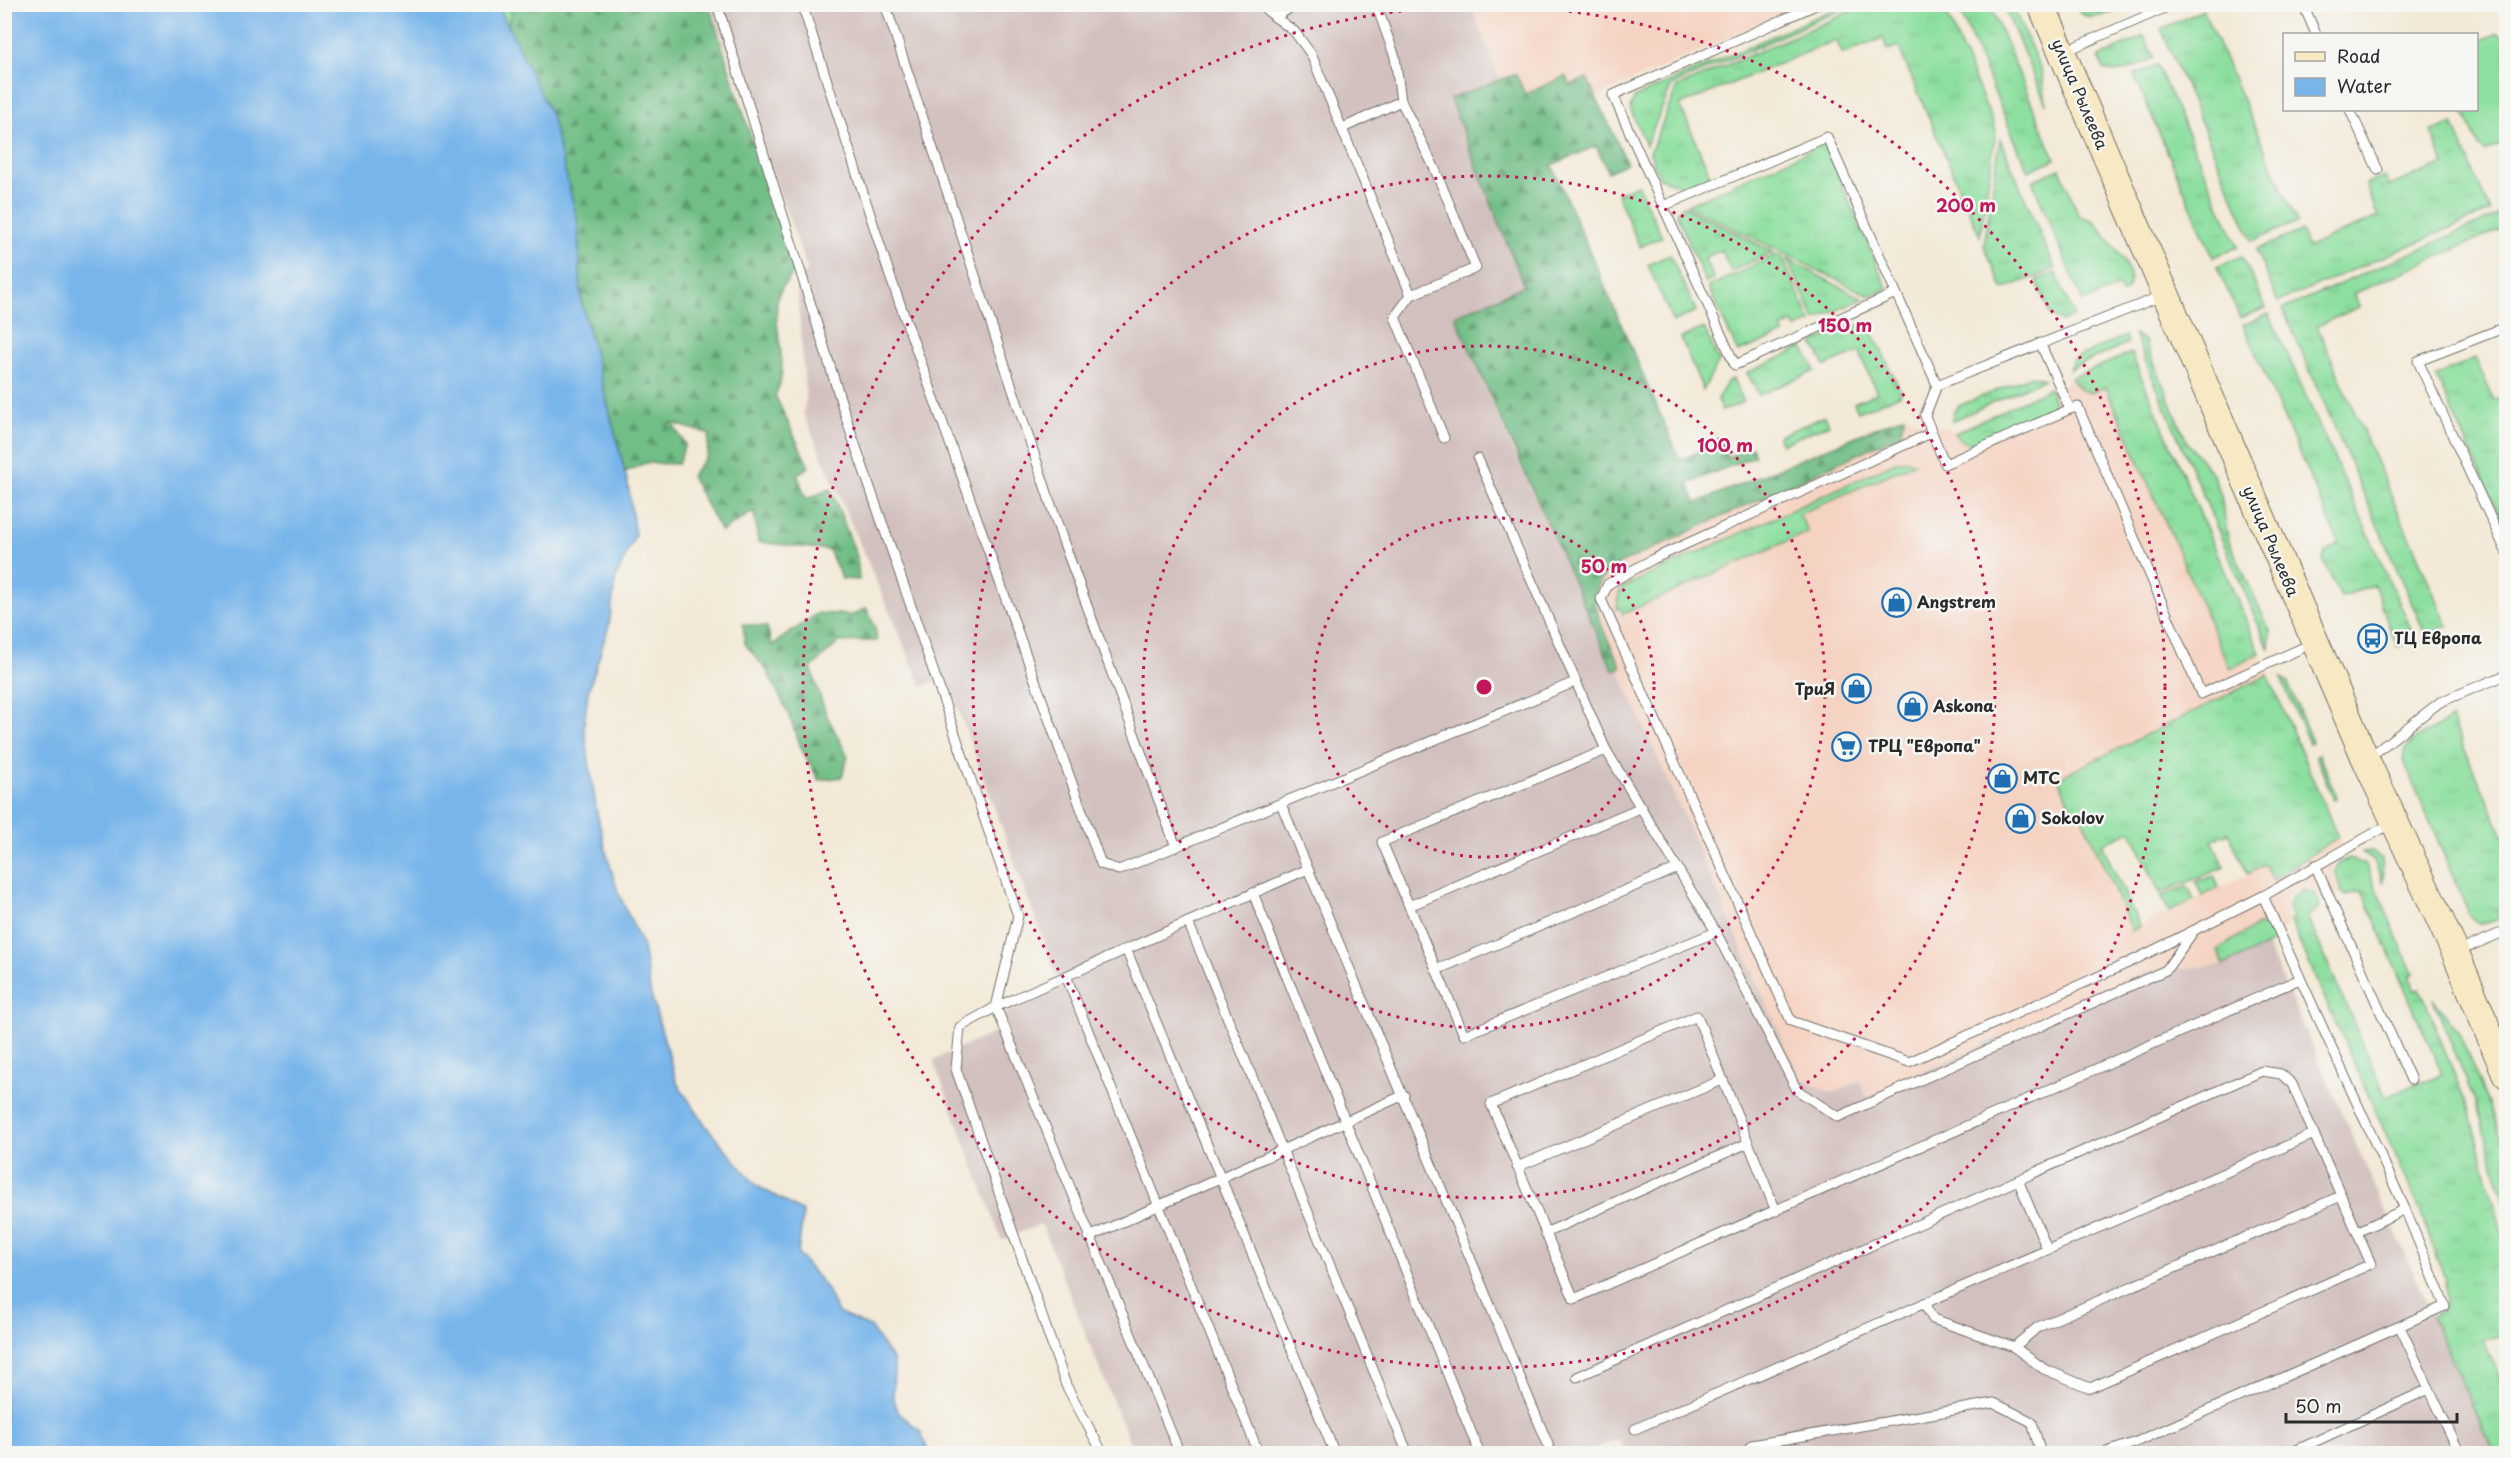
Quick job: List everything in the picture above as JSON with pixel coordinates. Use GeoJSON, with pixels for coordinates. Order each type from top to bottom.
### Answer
{"type":"FeatureCollection","features":[{"type":"Feature","properties":{"kind":"main road","name":"улица Рылеева"},"geometry":{"type":"LineString","coordinates":[[2041,4],[2366,760],[2455,952],[2506,1074]]}},
{"type":"Feature","properties":{"kind":"lane"},"geometry":{"type":"LineString","coordinates":[[717,4],[849,427],[1018,916],[996,1007],[1089,1238],[1180,1454]]}},
{"type":"Feature","properties":{"kind":"lane"},"geometry":{"type":"LineString","coordinates":[[802,4],[890,276],[1101,864],[1119,870],[1575,682]]}},
{"type":"Feature","properties":{"kind":"lane"},"geometry":{"type":"LineString","coordinates":[[885,4],[1062,538],[1176,847]]}},
{"type":"Feature","properties":{"kind":"lane"},"geometry":{"type":"LineString","coordinates":[[1260,4],[1294,31],[1311,54],[1411,295]]}},
{"type":"Feature","properties":{"kind":"lane"},"geometry":{"type":"LineString","coordinates":[[1275,17],[1297,4]]}},
{"type":"Feature","properties":{"kind":"lane"},"geometry":{"type":"LineString","coordinates":[[1376,4],[1395,57],[1401,102],[1434,167],[1476,268],[1411,295],[1395,317],[1444,438]]}},
{"type":"Feature","properties":{"kind":"lane"},"geometry":{"type":"LineString","coordinates":[[1818,4],[1613,95],[1735,365],[1896,293]]}},
{"type":"Feature","properties":{"kind":"lane"},"geometry":{"type":"LineString","coordinates":[[2062,53],[2174,4]]}},
{"type":"Feature","properties":{"kind":"lane"},"geometry":{"type":"LineString","coordinates":[[2303,4],[2316,33]]}},
{"type":"Feature","properties":{"kind":"lane"},"geometry":{"type":"LineString","coordinates":[[1343,128],[1401,102]]}},
{"type":"Feature","properties":{"kind":"lane"},"geometry":{"type":"LineString","coordinates":[[2350,111],[2378,170]]}},
{"type":"Feature","properties":{"kind":"lane"},"geometry":{"type":"LineString","coordinates":[[1663,206],[1827,137],[1937,385],[1925,416],[1945,464],[2078,406],[2201,694],[2315,642]]}},
{"type":"Feature","properties":{"kind":"lane"},"geometry":{"type":"LineString","coordinates":[[1937,385],[2166,294]]}},
{"type":"Feature","properties":{"kind":"lane"},"geometry":{"type":"LineString","coordinates":[[2506,327],[2418,361],[2506,551]]}},
{"type":"Feature","properties":{"kind":"lane"},"geometry":{"type":"LineString","coordinates":[[2040,343],[2070,409]]}},
{"type":"Feature","properties":{"kind":"lane"},"geometry":{"type":"LineString","coordinates":[[1931,433],[1653,559],[1608,584],[1601,599],[1791,1021],[1909,1062],[2263,896],[2393,822]]}},
{"type":"Feature","properties":{"kind":"lane"},"geometry":{"type":"LineString","coordinates":[[1479,459],[1606,750],[1716,933],[1797,1090],[1838,1117],[2166,970],[2194,930]]}},
{"type":"Feature","properties":{"kind":"lane"},"geometry":{"type":"LineString","coordinates":[[2366,760],[2440,702],[2506,675]]}},
{"type":"Feature","properties":{"kind":"lane"},"geometry":{"type":"LineString","coordinates":[[1606,750],[1382,842],[1464,1035],[1716,933]]}},
{"type":"Feature","properties":{"kind":"lane"},"geometry":{"type":"LineString","coordinates":[[1281,804],[1552,1454]]}},
{"type":"Feature","properties":{"kind":"lane"},"geometry":{"type":"LineString","coordinates":[[1409,906],[1642,807]]}},
{"type":"Feature","properties":{"kind":"lane"},"geometry":{"type":"LineString","coordinates":[[2314,866],[2411,1080]]}},
{"type":"Feature","properties":{"kind":"lane"},"geometry":{"type":"LineString","coordinates":[[1436,970],[1678,868]]}},
{"type":"Feature","properties":{"kind":"lane"},"geometry":{"type":"LineString","coordinates":[[1103,1454],[1066,1385],[956,1069],[960,1027],[996,1007],[1308,869]]}},
{"type":"Feature","properties":{"kind":"lane"},"geometry":{"type":"LineString","coordinates":[[1253,893],[1347,1120],[1480,1454]]}},
{"type":"Feature","properties":{"kind":"lane"},"geometry":{"type":"LineString","coordinates":[[2101,1454],[2134,1443],[2445,1306],[2405,1209],[2263,896]]}},
{"type":"Feature","properties":{"kind":"lane"},"geometry":{"type":"LineString","coordinates":[[1188,922],[1284,1149],[1408,1454]]}},
{"type":"Feature","properties":{"kind":"lane"},"geometry":{"type":"LineString","coordinates":[[2455,952],[2506,931]]}},
{"type":"Feature","properties":{"kind":"lane"},"geometry":{"type":"LineString","coordinates":[[1126,949],[1335,1454]]}},
{"type":"Feature","properties":{"kind":"lane"},"geometry":{"type":"LineString","coordinates":[[1066,976],[1259,1454]]}},
{"type":"Feature","properties":{"kind":"lane"},"geometry":{"type":"LineString","coordinates":[[1776,1211],[1697,1016],[1491,1104],[1574,1299],[1776,1211],[2300,979]]}},
{"type":"Feature","properties":{"kind":"lane"},"geometry":{"type":"LineString","coordinates":[[1577,1377],[2262,1071],[2281,1074],[2292,1084],[2371,1264],[2090,1388],[2044,1369],[2014,1347],[1933,1320],[1924,1303]]}},
{"type":"Feature","properties":{"kind":"lane"},"geometry":{"type":"LineString","coordinates":[[1517,1167],[1722,1080]]}},
{"type":"Feature","properties":{"kind":"lane"},"geometry":{"type":"LineString","coordinates":[[1089,1238],[1404,1095]]}},
{"type":"Feature","properties":{"kind":"lane"},"geometry":{"type":"LineString","coordinates":[[1635,1429],[2314,1134]]}},
{"type":"Feature","properties":{"kind":"lane"},"geometry":{"type":"LineString","coordinates":[[1545,1233],[1748,1143]]}},
{"type":"Feature","properties":{"kind":"lane"},"geometry":{"type":"LineString","coordinates":[[2018,1180],[2047,1249]]}},
{"type":"Feature","properties":{"kind":"lane"},"geometry":{"type":"LineString","coordinates":[[2014,1347],[2038,1327],[2342,1196]]}},
{"type":"Feature","properties":{"kind":"lane"},"geometry":{"type":"LineString","coordinates":[[2357,1232],[2405,1209]]}},
{"type":"Feature","properties":{"kind":"lane"},"geometry":{"type":"LineString","coordinates":[[2400,1327],[2460,1454]]}},
{"type":"Feature","properties":{"kind":"lane"},"geometry":{"type":"LineString","coordinates":[[2288,1454],[2429,1389]]}},
{"type":"Feature","properties":{"kind":"lane"},"geometry":{"type":"LineString","coordinates":[[1744,1454],[1752,1444],[1994,1403],[2032,1422],[2041,1454]]}},
{"type":"Feature","properties":{"kind":"shaded area"},"geometry":{"type":"Polygon","coordinates":[[[711,5],[1471,5],[1500,80],[1450,100],[1524,286],[1455,316],[1504,431],[1613,669],[1618,668],[1800,1079],[1832,1093],[1860,1081],[1867,1097],[2145,972],[2224,965],[2267,945],[2494,1453],[1735,1454],[1733,1444],[1703,1453],[1627,1454],[1619,1439],[1581,1454],[1134,1453],[1041,1224],[1002,1240],[933,1060],[1000,1030],[996,1018],[1061,988],[946,676],[922,687],[803,413],[806,400],[796,277],[808,271],[711,5]]]}},
{"type":"Feature","properties":{"kind":"shaded area"},"geometry":{"type":"Polygon","coordinates":[[[1471,5],[1801,5],[1521,131],[1471,5]]]}},
{"type":"Feature","properties":{"kind":"shaded area"},"geometry":{"type":"Polygon","coordinates":[[[2131,353],[2346,856],[2335,863],[2332,869],[2339,894],[2323,901],[2313,889],[2298,888],[2287,898],[2286,912],[2290,921],[2276,941],[2224,965],[2145,972],[1866,1097],[1860,1081],[1832,1093],[1800,1079],[1618,668],[1620,667],[1594,606],[1598,583],[1613,567],[1901,434],[1904,416],[1955,431],[2131,353]],[[2081,814],[2102,861],[2109,859],[2140,926],[2248,874],[2228,833],[2081,814]]]}},
{"type":"Feature","properties":{"kind":"green space"},"geometry":{"type":"Polygon","coordinates":[[[1845,4],[1851,5],[1672,85],[1646,145],[1630,108],[1635,97],[1845,4]]]}},
{"type":"Feature","properties":{"kind":"green space"},"geometry":{"type":"Polygon","coordinates":[[[498,5],[512,5],[508,26],[498,5]]]}},
{"type":"Feature","properties":{"kind":"green space"},"geometry":{"type":"Polygon","coordinates":[[[512,5],[709,5],[794,272],[778,296],[777,321],[782,373],[775,395],[809,467],[797,474],[806,499],[831,489],[857,557],[859,580],[842,579],[829,550],[758,542],[754,511],[721,532],[691,476],[707,456],[709,434],[672,423],[685,444],[678,464],[645,463],[625,472],[581,301],[578,222],[508,26],[512,5]]]}},
{"type":"Feature","properties":{"kind":"green space"},"geometry":{"type":"Polygon","coordinates":[[[1865,5],[1943,5],[1996,130],[1980,236],[1898,46],[1888,50],[1883,38],[1843,54],[1836,40],[1680,105],[1712,180],[1689,189],[1660,178],[1650,153],[1677,87],[1865,5]]]}},
{"type":"Feature","properties":{"kind":"green space"},"geometry":{"type":"Polygon","coordinates":[[[1970,5],[1990,5],[2055,159],[2028,171],[1959,9],[1970,5]]]}},
{"type":"Feature","properties":{"kind":"green space"},"geometry":{"type":"Polygon","coordinates":[[[2012,5],[2042,72],[2046,104],[2004,7],[2012,5]]]}},
{"type":"Feature","properties":{"kind":"green space"},"geometry":{"type":"Polygon","coordinates":[[[2076,5],[2128,5],[2107,14],[2092,17],[2080,12],[2076,5]]]}},
{"type":"Feature","properties":{"kind":"green space"},"geometry":{"type":"Polygon","coordinates":[[[2203,10],[2297,222],[2252,241],[2161,29],[2203,10]]]}},
{"type":"Feature","properties":{"kind":"green space"},"geometry":{"type":"Polygon","coordinates":[[[2498,33],[2506,38],[2506,142],[2485,151],[2479,146],[2463,111],[2478,111],[2478,42],[2498,33]]]}},
{"type":"Feature","properties":{"kind":"green space"},"geometry":{"type":"Polygon","coordinates":[[[2144,36],[2154,58],[2123,71],[2104,69],[2099,57],[2144,36]]]}},
{"type":"Feature","properties":{"kind":"green space"},"geometry":{"type":"Polygon","coordinates":[[[2157,65],[2238,247],[2213,257],[2134,75],[2157,65]]]}},
{"type":"Feature","properties":{"kind":"green space"},"geometry":{"type":"Polygon","coordinates":[[[1516,74],[1525,94],[1566,76],[1570,85],[1587,78],[1627,163],[1608,172],[1596,146],[1552,165],[1680,460],[1721,443],[1727,457],[1752,447],[1755,456],[1688,483],[1696,503],[1904,416],[1901,434],[1613,567],[1602,578],[1597,590],[1596,603],[1603,629],[1621,667],[1613,670],[1455,316],[1524,286],[1450,99],[1516,74]]]}},
{"type":"Feature","properties":{"kind":"green space"},"geometry":{"type":"Polygon","coordinates":[[[2453,123],[2490,211],[2278,302],[2256,250],[2301,231],[2308,247],[2378,217],[2366,184],[2385,177],[2389,186],[2444,164],[2431,132],[2453,123]]]}},
{"type":"Feature","properties":{"kind":"green space"},"geometry":{"type":"Polygon","coordinates":[[[2000,139],[2055,269],[2003,289],[1984,246],[2000,139]]]}},
{"type":"Feature","properties":{"kind":"green space"},"geometry":{"type":"Polygon","coordinates":[[[1824,144],[1887,288],[1869,296],[1687,205],[1824,144]]]}},
{"type":"Feature","properties":{"kind":"green space"},"geometry":{"type":"Polygon","coordinates":[[[2060,169],[2079,216],[2094,221],[2124,260],[2131,280],[2126,291],[2122,293],[2119,286],[2083,302],[2032,181],[2060,169]]]}},
{"type":"Feature","properties":{"kind":"green space"},"geometry":{"type":"Polygon","coordinates":[[[1638,185],[1662,237],[1640,247],[1617,194],[1638,185]]]}},
{"type":"Feature","properties":{"kind":"green space"},"geometry":{"type":"Polygon","coordinates":[[[1683,206],[1773,252],[1731,271],[1721,250],[1704,258],[1714,279],[1706,283],[1677,216],[1677,211],[1683,206]]]}},
{"type":"Feature","properties":{"kind":"green space"},"geometry":{"type":"Polygon","coordinates":[[[2502,213],[2506,227],[2353,294],[2359,307],[2317,326],[2448,626],[2426,636],[2283,309],[2502,213]]]}},
{"type":"Feature","properties":{"kind":"green space"},"geometry":{"type":"Polygon","coordinates":[[[1777,254],[1782,257],[1811,322],[1796,328],[1793,323],[1781,328],[1784,334],[1738,352],[1708,287],[1777,254]]]}},
{"type":"Feature","properties":{"kind":"green space"},"geometry":{"type":"Polygon","coordinates":[[[1670,255],[1696,311],[1673,322],[1648,265],[1670,255]]]}},
{"type":"Feature","properties":{"kind":"green space"},"geometry":{"type":"Polygon","coordinates":[[[2242,256],[2266,308],[2240,318],[2217,267],[2242,256]]]}},
{"type":"Feature","properties":{"kind":"green space"},"geometry":{"type":"Polygon","coordinates":[[[1787,259],[1863,299],[1815,320],[1787,259]]]}},
{"type":"Feature","properties":{"kind":"green space"},"geometry":{"type":"Polygon","coordinates":[[[2056,273],[2074,316],[2061,321],[2051,316],[2036,280],[2056,273]]]}},
{"type":"Feature","properties":{"kind":"green space"},"geometry":{"type":"Polygon","coordinates":[[[2269,314],[2416,640],[2398,647],[2374,585],[2341,597],[2323,560],[2325,552],[2339,543],[2243,325],[2269,314]]]}},
{"type":"Feature","properties":{"kind":"green space"},"geometry":{"type":"Polygon","coordinates":[[[1858,325],[1871,329],[1901,392],[1900,395],[1858,412],[1854,403],[1877,393],[1859,352],[1825,366],[1813,343],[1848,326],[1858,325]]]}},
{"type":"Feature","properties":{"kind":"green space"},"geometry":{"type":"Polygon","coordinates":[[[1704,328],[1719,361],[1703,390],[1681,338],[1704,328]]]}},
{"type":"Feature","properties":{"kind":"green space"},"geometry":{"type":"Polygon","coordinates":[[[2134,334],[2145,341],[2187,442],[2213,475],[2221,495],[2228,539],[2270,631],[2269,649],[2134,334]]]}},
{"type":"Feature","properties":{"kind":"green space"},"geometry":{"type":"Polygon","coordinates":[[[2125,336],[2128,343],[2069,369],[2073,359],[2125,336]]]}},
{"type":"Feature","properties":{"kind":"green space"},"geometry":{"type":"Polygon","coordinates":[[[1803,347],[1815,371],[1759,395],[1747,373],[1803,347]]]}},
{"type":"Feature","properties":{"kind":"green space"},"geometry":{"type":"Polygon","coordinates":[[[2131,353],[2260,653],[2230,669],[2106,387],[2090,393],[2079,389],[2071,378],[2131,353]]]}},
{"type":"Feature","properties":{"kind":"green space"},"geometry":{"type":"Polygon","coordinates":[[[2475,358],[2494,400],[2506,394],[2506,529],[2436,376],[2475,358]]]}},
{"type":"Feature","properties":{"kind":"green space"},"geometry":{"type":"Polygon","coordinates":[[[2032,376],[2044,379],[1952,421],[1953,412],[1958,406],[2032,376]]]}},
{"type":"Feature","properties":{"kind":"green space"},"geometry":{"type":"Polygon","coordinates":[[[1733,379],[1743,402],[1722,411],[1717,399],[1728,381],[1733,379]]]}},
{"type":"Feature","properties":{"kind":"green space"},"geometry":{"type":"Polygon","coordinates":[[[2050,388],[2054,403],[2050,412],[1973,446],[1959,439],[1955,433],[2050,388]]]}},
{"type":"Feature","properties":{"kind":"green space"},"geometry":{"type":"Polygon","coordinates":[[[1825,416],[1829,424],[1782,444],[1778,436],[1825,416]]]}},
{"type":"Feature","properties":{"kind":"green space"},"geometry":{"type":"Polygon","coordinates":[[[1907,460],[1915,463],[1799,514],[1808,532],[1623,614],[1620,608],[1617,609],[1619,593],[1623,587],[1896,462],[1907,460]]]}},
{"type":"Feature","properties":{"kind":"green space"},"geometry":{"type":"Polygon","coordinates":[[[866,608],[875,627],[877,641],[839,642],[811,668],[826,714],[848,756],[842,777],[819,780],[803,752],[787,711],[767,671],[745,644],[743,624],[767,627],[772,645],[818,613],[853,615],[866,608]]]}},
{"type":"Feature","properties":{"kind":"green space"},"geometry":{"type":"Polygon","coordinates":[[[2268,675],[2338,837],[2273,880],[2265,865],[2248,874],[2228,833],[2212,840],[2225,867],[2160,893],[2131,831],[2102,844],[2140,927],[2132,930],[2081,815],[2075,816],[2058,778],[2268,675]]]}},
{"type":"Feature","properties":{"kind":"green space"},"geometry":{"type":"Polygon","coordinates":[[[2281,678],[2288,683],[2312,742],[2309,743],[2281,678]]]}},
{"type":"Feature","properties":{"kind":"green space"},"geometry":{"type":"Polygon","coordinates":[[[2451,719],[2506,842],[2506,905],[2496,910],[2500,918],[2488,923],[2477,922],[2470,916],[2403,759],[2405,749],[2412,744],[2411,741],[2451,719]]]}},
{"type":"Feature","properties":{"kind":"green space"},"geometry":{"type":"Polygon","coordinates":[[[2319,755],[2337,798],[2334,800],[2316,756],[2319,755]]]}},
{"type":"Feature","properties":{"kind":"green space"},"geometry":{"type":"Polygon","coordinates":[[[2372,851],[2382,859],[2383,883],[2373,859],[2362,852],[2372,851]]]}},
{"type":"Feature","properties":{"kind":"green space"},"geometry":{"type":"Polygon","coordinates":[[[2350,858],[2366,865],[2413,974],[2409,975],[2415,990],[2420,988],[2469,1111],[2506,1246],[2506,1335],[2483,1339],[2506,1392],[2506,1453],[2494,1453],[2432,1317],[2442,1309],[2446,1300],[2445,1279],[2417,1203],[2290,921],[2293,919],[2288,907],[2292,898],[2304,890],[2315,894],[2320,904],[2319,910],[2307,916],[2386,1097],[2442,1074],[2362,891],[2347,896],[2342,893],[2335,871],[2340,862],[2350,858]]]}},
{"type":"Feature","properties":{"kind":"green space"},"geometry":{"type":"Polygon","coordinates":[[[2214,876],[2219,888],[2202,896],[2196,882],[2214,876]]]}},
{"type":"Feature","properties":{"kind":"green space"},"geometry":{"type":"Polygon","coordinates":[[[2188,886],[2194,900],[2169,912],[2161,896],[2188,886]]]}},
{"type":"Feature","properties":{"kind":"green space"},"geometry":{"type":"Polygon","coordinates":[[[2257,925],[2267,927],[2276,941],[2224,965],[2217,950],[2257,925]]]}},
{"type":"Feature","properties":{"kind":"green space"},"geometry":{"type":"Polygon","coordinates":[[[2433,999],[2458,1031],[2506,1148],[2506,1205],[2478,1109],[2433,999]]]}},
{"type":"Feature","properties":{"kind":"water"},"geometry":{"type":"Polygon","coordinates":[[[5,4],[498,5],[551,115],[578,222],[581,301],[628,484],[635,536],[616,577],[609,625],[588,692],[584,727],[597,813],[618,892],[643,947],[651,995],[677,1083],[706,1126],[756,1185],[803,1212],[798,1254],[826,1288],[838,1313],[870,1327],[894,1362],[893,1399],[899,1413],[921,1432],[929,1453],[5,1453],[5,4]]]}},
{"type":"Feature","properties":{"kind":"place","name":"Angstrem"},"geometry":{"type":"Point","coordinates":[1896,602]}},
{"type":"Feature","properties":{"kind":"place","name":"ТЦ Европа"},"geometry":{"type":"Point","coordinates":[2373,638]}},
{"type":"Feature","properties":{"kind":"place","name":"ТриЯ"},"geometry":{"type":"Point","coordinates":[1856,689]}},
{"type":"Feature","properties":{"kind":"place","name":"Askona"},"geometry":{"type":"Point","coordinates":[1912,706]}},
{"type":"Feature","properties":{"kind":"place","name":"ТРЦ \"Европа\""},"geometry":{"type":"Point","coordinates":[1847,746]}},
{"type":"Feature","properties":{"kind":"place","name":"МТС"},"geometry":{"type":"Point","coordinates":[2002,778]}},
{"type":"Feature","properties":{"kind":"place","name":"Sokolov"},"geometry":{"type":"Point","coordinates":[2020,818]}}]}
